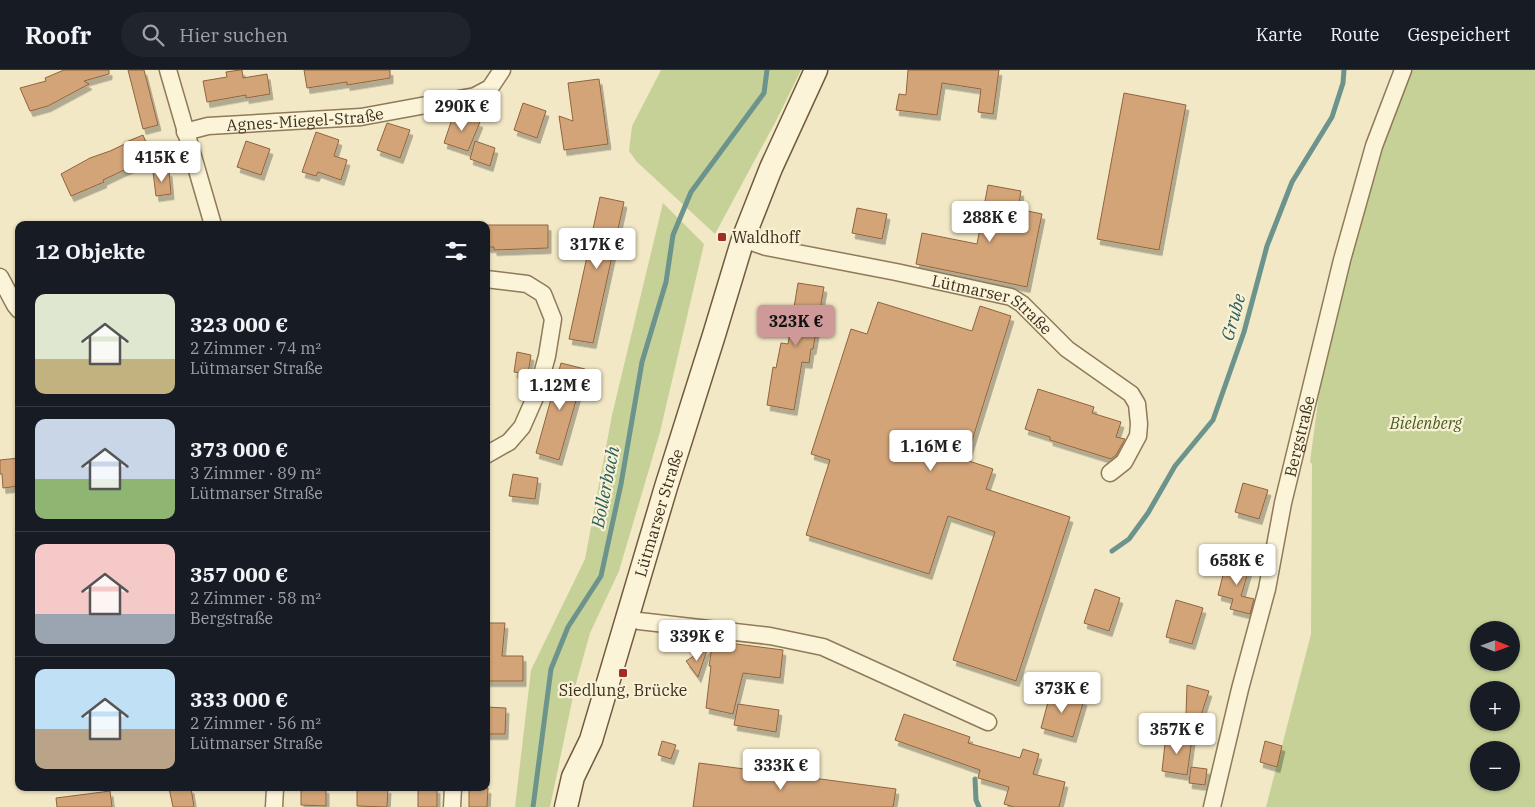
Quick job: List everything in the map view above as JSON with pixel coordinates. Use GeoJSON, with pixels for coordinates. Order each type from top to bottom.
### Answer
{"type":"FeatureCollection","features":[{"type":"Feature","properties":{"kind":"main road","name":"Lütmarser Straße"},"geometry":{"type":"LineString","coordinates":[[566,807],[573,777],[591,740],[666,487],[743,239],[771,168],[816,70]]}},
{"type":"Feature","properties":{"kind":"main road","name":"Lütmarser Straße"},"geometry":{"type":"LineString","coordinates":[[581,807],[588,781],[591,740]]}},
{"type":"Feature","properties":{"kind":"street"},"geometry":{"type":"LineString","coordinates":[[168,70],[212,221]]}},
{"type":"Feature","properties":{"kind":"street","name":"Agnes-Miegel-Straße"},"geometry":{"type":"LineString","coordinates":[[185,132],[208,126],[361,117],[475,96],[490,88],[502,70]]}},
{"type":"Feature","properties":{"kind":"street","name":"Bergstraße"},"geometry":{"type":"LineString","coordinates":[[1212,807],[1240,689],[1267,589],[1284,503],[1342,260],[1374,146],[1403,70]]}},
{"type":"Feature","properties":{"kind":"street","name":"Lütmarser Straße"},"geometry":{"type":"LineString","coordinates":[[743,239],[766,247],[896,272],[1010,297],[1022,304],[1068,349],[1131,394],[1137,404],[1138,436],[1124,462],[1110,473]]}},
{"type":"Feature","properties":{"kind":"street"},"geometry":{"type":"LineString","coordinates":[[0,277],[11,309]]}},
{"type":"Feature","properties":{"kind":"street"},"geometry":{"type":"LineString","coordinates":[[490,280],[527,284],[543,294],[553,319],[547,356],[537,393],[522,427],[509,442],[490,453]]}},
{"type":"Feature","properties":{"kind":"street"},"geometry":{"type":"LineString","coordinates":[[627,617],[640,621],[770,636],[823,647],[988,722]]}},
{"type":"Feature","properties":{"kind":"street"},"geometry":{"type":"LineString","coordinates":[[274,791],[274,807]]}},
{"type":"Feature","properties":{"kind":"street"},"geometry":{"type":"LineString","coordinates":[[452,807],[453,791]]}},
{"type":"Feature","properties":{"kind":"green space"},"geometry":{"type":"Polygon","coordinates":[[[661,70],[801,70],[777,119],[715,234],[637,162],[629,151],[632,126],[661,70]]]}},
{"type":"Feature","properties":{"kind":"green space","name":"Bielenberg"},"geometry":{"type":"Polygon","coordinates":[[[1406,70],[1535,70],[1535,807],[1266,807],[1311,634],[1312,464],[1310,462],[1328,325],[1368,187],[1406,70]]]}},
{"type":"Feature","properties":{"kind":"green space"},"geometry":{"type":"Polygon","coordinates":[[[663,203],[704,244],[660,432],[619,571],[590,633],[575,687],[550,807],[515,807],[531,670],[585,559],[612,415],[663,203]]]}},
{"type":"Feature","properties":{"kind":"building"},"geometry":{"type":"Polygon","coordinates":[[[64,70],[109,70],[109,74],[84,81],[89,84],[48,106],[30,111],[20,88],[46,81],[45,78],[64,70]]]}},
{"type":"Feature","properties":{"kind":"building"},"geometry":{"type":"Polygon","coordinates":[[[128,70],[144,70],[158,125],[143,129],[128,70]]]}},
{"type":"Feature","properties":{"kind":"building"},"geometry":{"type":"Polygon","coordinates":[[[242,70],[243,78],[267,74],[270,94],[246,98],[246,95],[207,102],[203,81],[227,77],[226,72],[242,70]]]}},
{"type":"Feature","properties":{"kind":"building"},"geometry":{"type":"Polygon","coordinates":[[[304,70],[390,70],[390,78],[347,85],[347,82],[307,88],[304,70]]]}},
{"type":"Feature","properties":{"kind":"building"},"geometry":{"type":"Polygon","coordinates":[[[908,70],[999,70],[993,114],[978,112],[981,89],[942,83],[937,115],[896,110],[899,94],[906,95],[908,70]]]}},
{"type":"Feature","properties":{"kind":"building"},"geometry":{"type":"Polygon","coordinates":[[[599,79],[608,144],[564,150],[559,116],[573,121],[568,83],[599,79]]]}},
{"type":"Feature","properties":{"kind":"building"},"geometry":{"type":"Polygon","coordinates":[[[1124,93],[1186,105],[1159,250],[1097,239],[1124,93]]]}},
{"type":"Feature","properties":{"kind":"building"},"geometry":{"type":"Polygon","coordinates":[[[523,103],[546,111],[537,138],[514,130],[523,103]]]}},
{"type":"Feature","properties":{"kind":"building"},"geometry":{"type":"Polygon","coordinates":[[[454,113],[480,122],[468,151],[444,143],[454,113]]]}},
{"type":"Feature","properties":{"kind":"building"},"geometry":{"type":"Polygon","coordinates":[[[387,123],[410,130],[400,158],[377,150],[387,123]]]}},
{"type":"Feature","properties":{"kind":"building"},"geometry":{"type":"Polygon","coordinates":[[[316,132],[339,140],[334,156],[347,160],[341,180],[318,172],[316,176],[302,172],[316,132]]]}},
{"type":"Feature","properties":{"kind":"building"},"geometry":{"type":"Polygon","coordinates":[[[143,135],[154,162],[135,165],[103,180],[104,182],[71,196],[61,174],[90,158],[110,151],[143,135]]]}},
{"type":"Feature","properties":{"kind":"building"},"geometry":{"type":"Polygon","coordinates":[[[246,141],[270,149],[261,175],[237,167],[246,141]]]}},
{"type":"Feature","properties":{"kind":"building"},"geometry":{"type":"Polygon","coordinates":[[[475,141],[495,148],[490,166],[470,159],[475,141]]]}},
{"type":"Feature","properties":{"kind":"building"},"geometry":{"type":"Polygon","coordinates":[[[169,171],[171,194],[156,196],[153,172],[169,171]]]}},
{"type":"Feature","properties":{"kind":"building"},"geometry":{"type":"Polygon","coordinates":[[[988,185],[1021,191],[1018,209],[1042,214],[1027,287],[916,264],[922,233],[977,244],[988,185]]]}},
{"type":"Feature","properties":{"kind":"building"},"geometry":{"type":"Polygon","coordinates":[[[600,197],[624,202],[593,343],[569,339],[600,197]]]}},
{"type":"Feature","properties":{"kind":"building"},"geometry":{"type":"Polygon","coordinates":[[[857,208],[887,214],[882,239],[852,233],[857,208]]]}},
{"type":"Feature","properties":{"kind":"building"},"geometry":{"type":"Polygon","coordinates":[[[490,225],[548,225],[548,248],[494,250],[494,247],[490,247],[490,225]]]}},
{"type":"Feature","properties":{"kind":"building"},"geometry":{"type":"Polygon","coordinates":[[[798,283],[824,287],[813,349],[811,349],[809,363],[802,362],[794,410],[767,405],[773,367],[776,368],[781,343],[788,344],[798,283]]]}},
{"type":"Feature","properties":{"kind":"building"},"geometry":{"type":"Polygon","coordinates":[[[878,302],[972,331],[980,306],[1011,316],[966,460],[993,469],[986,489],[1070,517],[1016,681],[953,660],[995,532],[948,516],[929,574],[806,535],[830,460],[811,454],[851,329],[867,334],[878,302]]]}},
{"type":"Feature","properties":{"kind":"building"},"geometry":{"type":"Polygon","coordinates":[[[517,352],[531,355],[528,374],[514,372],[517,352]]]}},
{"type":"Feature","properties":{"kind":"building"},"geometry":{"type":"Polygon","coordinates":[[[561,363],[585,369],[559,460],[536,453],[561,363]]]}},
{"type":"Feature","properties":{"kind":"building"},"geometry":{"type":"Polygon","coordinates":[[[1038,389],[1094,407],[1092,413],[1121,422],[1116,437],[1125,439],[1116,455],[1111,459],[1050,440],[1050,437],[1025,429],[1038,389]]]}},
{"type":"Feature","properties":{"kind":"building"},"geometry":{"type":"Polygon","coordinates":[[[15,458],[15,486],[3,488],[0,460],[15,458]]]}},
{"type":"Feature","properties":{"kind":"building"},"geometry":{"type":"Polygon","coordinates":[[[513,474],[538,478],[535,499],[509,496],[513,474]]]}},
{"type":"Feature","properties":{"kind":"building"},"geometry":{"type":"Polygon","coordinates":[[[1243,483],[1268,490],[1259,519],[1235,512],[1243,483]]]}},
{"type":"Feature","properties":{"kind":"building"},"geometry":{"type":"Polygon","coordinates":[[[1233,556],[1251,562],[1241,596],[1254,599],[1250,614],[1230,609],[1233,599],[1218,595],[1223,575],[1228,576],[1233,556]]]}},
{"type":"Feature","properties":{"kind":"building"},"geometry":{"type":"Polygon","coordinates":[[[1095,589],[1120,598],[1109,631],[1084,623],[1095,589]]]}},
{"type":"Feature","properties":{"kind":"building"},"geometry":{"type":"Polygon","coordinates":[[[1176,600],[1203,608],[1192,644],[1166,637],[1176,600]]]}},
{"type":"Feature","properties":{"kind":"building"},"geometry":{"type":"Polygon","coordinates":[[[490,623],[505,623],[502,656],[523,656],[523,681],[490,681],[490,623]]]}},
{"type":"Feature","properties":{"kind":"building"},"geometry":{"type":"Polygon","coordinates":[[[713,641],[783,650],[780,678],[743,673],[733,714],[706,708],[713,641]]]}},
{"type":"Feature","properties":{"kind":"building"},"geometry":{"type":"Polygon","coordinates":[[[708,647],[698,677],[686,661],[708,647]]]}},
{"type":"Feature","properties":{"kind":"building"},"geometry":{"type":"Polygon","coordinates":[[[1187,685],[1209,691],[1200,718],[1186,714],[1187,685]]]}},
{"type":"Feature","properties":{"kind":"building"},"geometry":{"type":"Polygon","coordinates":[[[1051,691],[1084,700],[1073,737],[1041,728],[1051,691]]]}},
{"type":"Feature","properties":{"kind":"building"},"geometry":{"type":"Polygon","coordinates":[[[738,704],[779,710],[776,732],[734,725],[738,704]]]}},
{"type":"Feature","properties":{"kind":"building"},"geometry":{"type":"Polygon","coordinates":[[[490,707],[506,708],[505,734],[490,734],[490,707]]]}},
{"type":"Feature","properties":{"kind":"building"},"geometry":{"type":"Polygon","coordinates":[[[904,714],[970,737],[968,743],[1020,758],[1023,749],[1039,754],[1033,774],[1065,782],[1059,807],[1014,807],[1004,804],[1009,787],[978,778],[980,770],[895,740],[904,714]]]}},
{"type":"Feature","properties":{"kind":"building"},"geometry":{"type":"Polygon","coordinates":[[[1166,735],[1192,739],[1187,775],[1162,771],[1166,735]]]}},
{"type":"Feature","properties":{"kind":"building"},"geometry":{"type":"Polygon","coordinates":[[[662,741],[676,745],[671,759],[658,755],[662,741]]]}},
{"type":"Feature","properties":{"kind":"building"},"geometry":{"type":"Polygon","coordinates":[[[1265,741],[1282,746],[1277,767],[1260,762],[1265,741]]]}},
{"type":"Feature","properties":{"kind":"building"},"geometry":{"type":"Polygon","coordinates":[[[699,763],[896,789],[893,807],[693,807],[699,763]]]}},
{"type":"Feature","properties":{"kind":"building"},"geometry":{"type":"Polygon","coordinates":[[[1191,767],[1207,769],[1205,785],[1189,783],[1191,767]]]}},
{"type":"Feature","properties":{"kind":"building"},"geometry":{"type":"Polygon","coordinates":[[[110,791],[112,807],[57,807],[56,798],[110,791]]]}},
{"type":"Feature","properties":{"kind":"building"},"geometry":{"type":"Polygon","coordinates":[[[170,791],[191,791],[194,807],[173,807],[170,791]]]}},
{"type":"Feature","properties":{"kind":"building"},"geometry":{"type":"Polygon","coordinates":[[[301,791],[326,791],[326,806],[301,805],[301,791]]]}},
{"type":"Feature","properties":{"kind":"building"},"geometry":{"type":"Polygon","coordinates":[[[357,791],[388,791],[387,807],[357,806],[357,791]]]}},
{"type":"Feature","properties":{"kind":"building"},"geometry":{"type":"Polygon","coordinates":[[[418,791],[437,791],[437,807],[418,807],[418,791]]]}},
{"type":"Feature","properties":{"kind":"building"},"geometry":{"type":"Polygon","coordinates":[[[469,791],[488,791],[487,807],[469,807],[469,791]]]}},
{"type":"Feature","properties":{"kind":"waterway","name":"Bollerbach"},"geometry":{"type":"LineString","coordinates":[[533,807],[551,669],[568,627],[601,576],[621,484],[642,362],[666,282],[673,235],[691,192],[764,93],[767,70]]}},
{"type":"Feature","properties":{"kind":"waterway","name":"Grube"},"geometry":{"type":"LineString","coordinates":[[1112,551],[1129,539],[1148,513],[1175,466],[1213,420],[1244,332],[1267,246],[1292,182],[1332,117],[1343,83],[1344,70]]}},
{"type":"Feature","properties":{"kind":"waterway","name":"Grube"},"geometry":{"type":"LineString","coordinates":[[975,779],[976,800],[979,807]]}},
{"type":"Feature","properties":{"kind":"place","name":"Waldhoff"},"geometry":{"type":"Point","coordinates":[722,237]}},
{"type":"Feature","properties":{"kind":"place","name":"Siedlung, Brücke"},"geometry":{"type":"Point","coordinates":[623,673]}}]}
